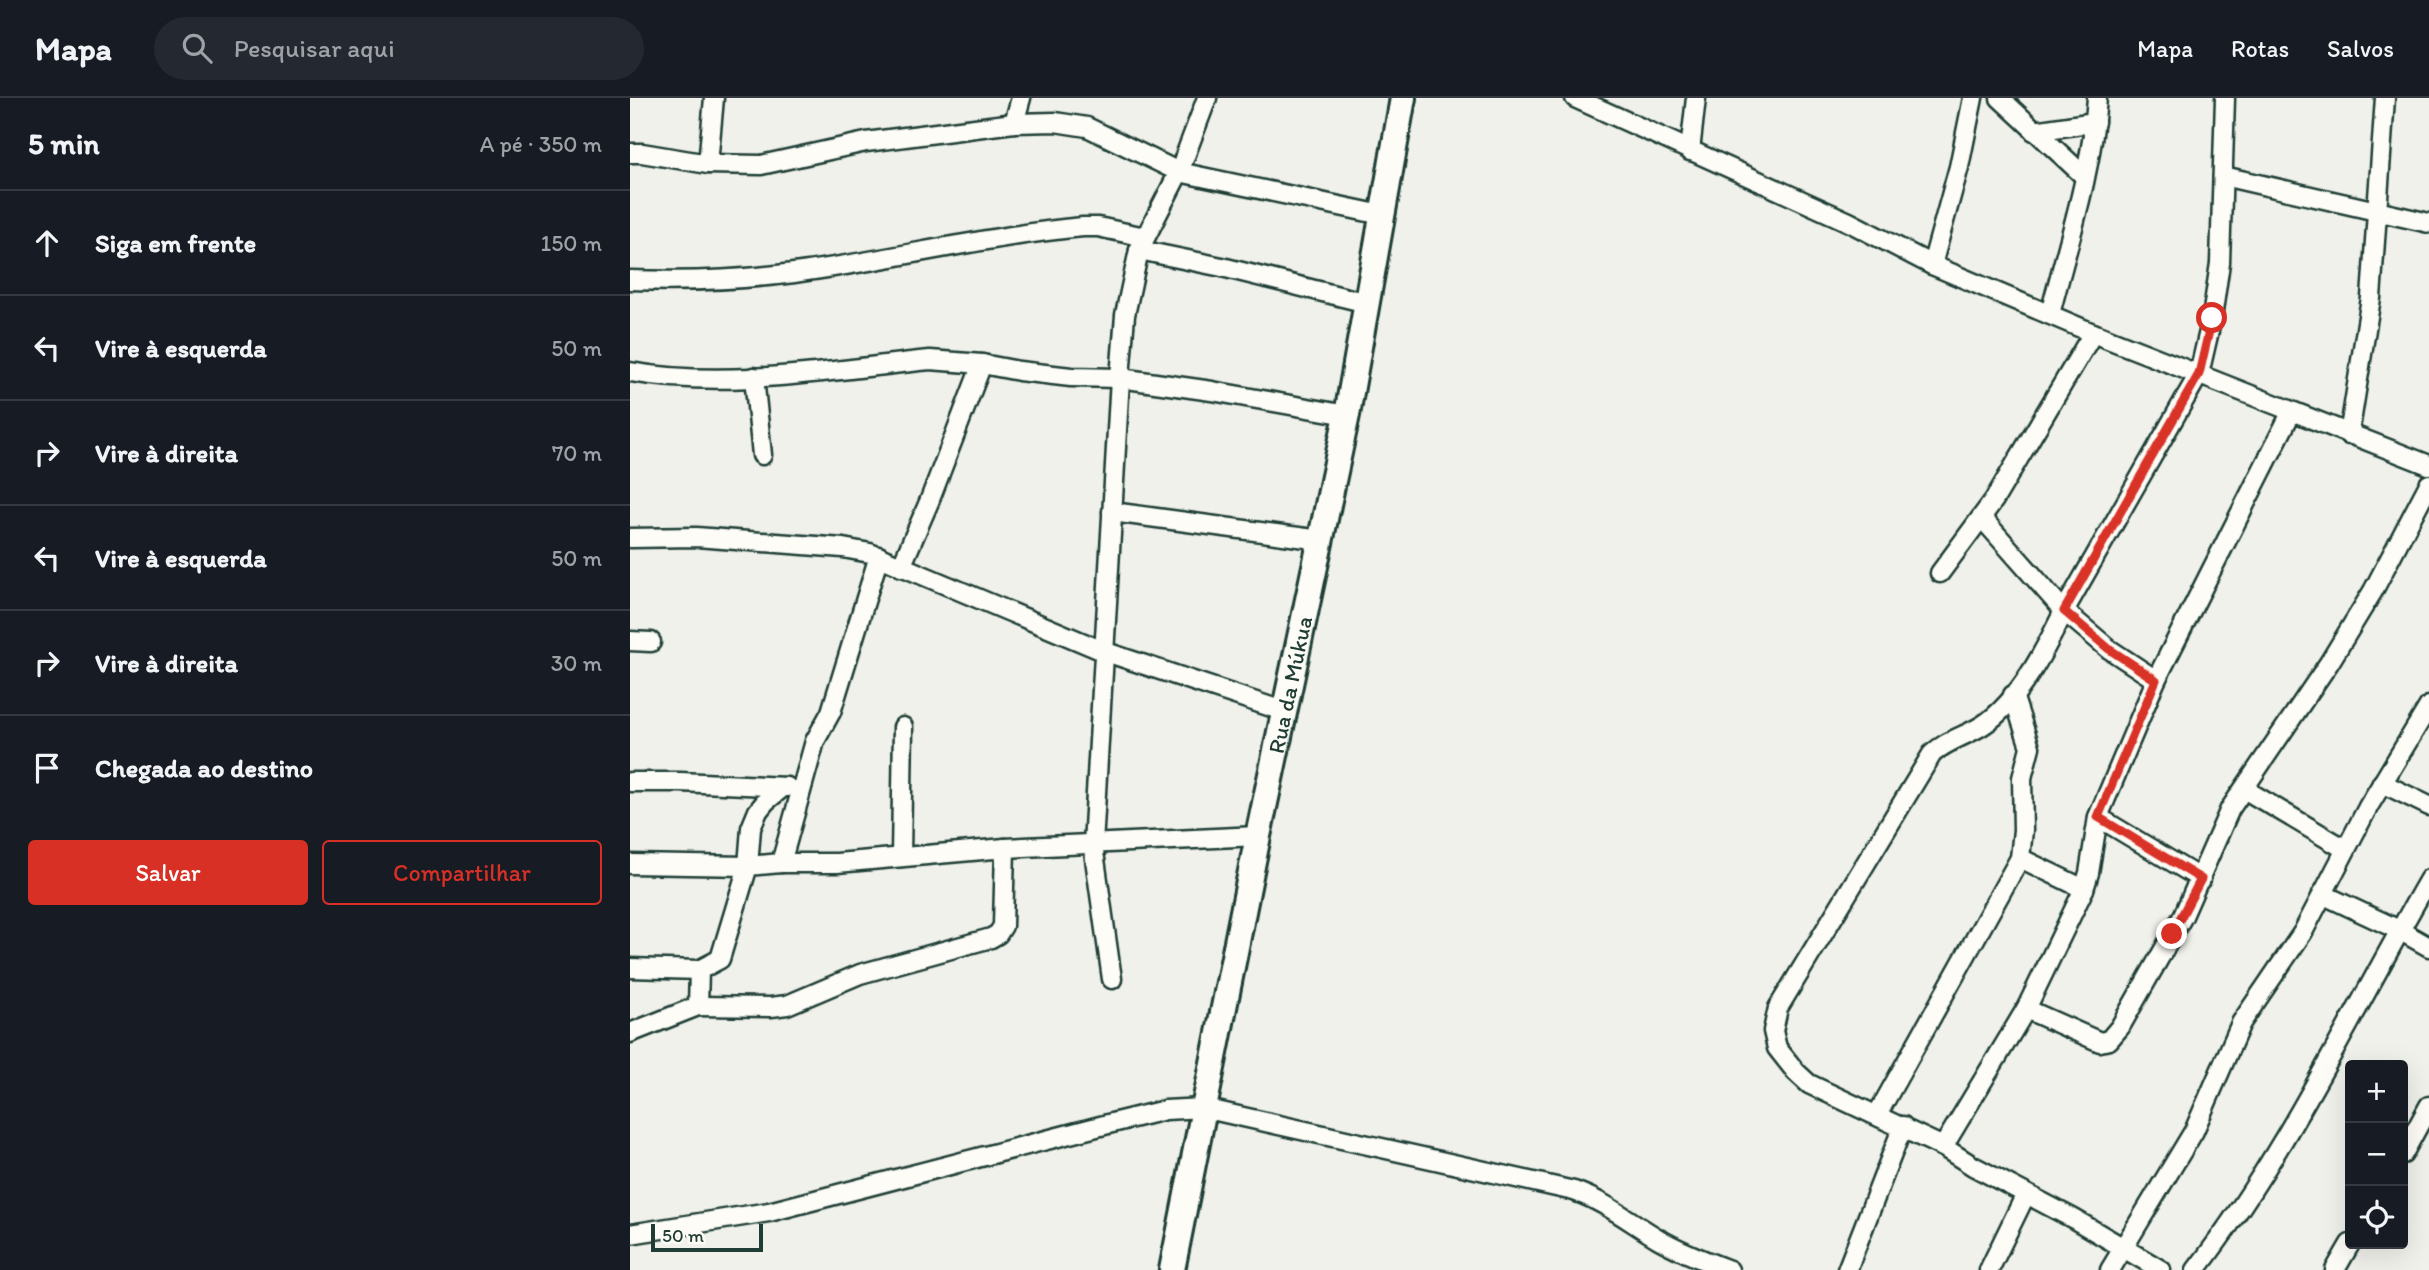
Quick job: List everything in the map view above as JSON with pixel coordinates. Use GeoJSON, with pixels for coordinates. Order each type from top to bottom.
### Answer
{"type":"FeatureCollection","features":[{"type":"Feature","properties":{"kind":"street"},"geometry":{"type":"LineString","coordinates":[[708,164],[714,98]]}},
{"type":"Feature","properties":{"kind":"street"},"geometry":{"type":"LineString","coordinates":[[1014,123],[1021,98]]}},
{"type":"Feature","properties":{"kind":"street"},"geometry":{"type":"LineString","coordinates":[[1112,979],[1093,845],[1119,378],[1125,315],[1142,244],[1179,172],[1207,98]]}},
{"type":"Feature","properties":{"kind":"street","name":"Rua da Múkua"},"geometry":{"type":"LineString","coordinates":[[1172,1270],[1258,836],[1347,415],[1403,98]]}},
{"type":"Feature","properties":{"kind":"street"},"geometry":{"type":"LineString","coordinates":[[1575,98],[1849,222],[1931,265],[2291,413],[2429,465]]}},
{"type":"Feature","properties":{"kind":"street"},"geometry":{"type":"LineString","coordinates":[[1689,151],[1696,98]]}},
{"type":"Feature","properties":{"kind":"street"},"geometry":{"type":"LineString","coordinates":[[1931,265],[1959,167],[1973,98]]}},
{"type":"Feature","properties":{"kind":"street"},"geometry":{"type":"LineString","coordinates":[[2000,98],[2084,176]]}},
{"type":"Feature","properties":{"kind":"street"},"geometry":{"type":"LineString","coordinates":[[2050,314],[2084,176],[2097,98]]}},
{"type":"Feature","properties":{"kind":"street"},"geometry":{"type":"LineString","coordinates":[[2161,1270],[1943,1147],[1810,1084],[1784,1060],[1774,1039],[1775,1015],[1931,754],[1940,746],[1986,723],[2013,695],[2051,639],[2064,611],[2199,374],[2212,318],[2220,263],[2225,98]]}},
{"type":"Feature","properties":{"kind":"street"},"geometry":{"type":"LineString","coordinates":[[2349,435],[2371,298],[2385,98]]}},
{"type":"Feature","properties":{"kind":"street"},"geometry":{"type":"LineString","coordinates":[[630,153],[708,164],[761,165],[866,142],[1043,121],[1087,127],[1179,172],[1382,215]]}},
{"type":"Feature","properties":{"kind":"street"},"geometry":{"type":"LineString","coordinates":[[2034,131],[2095,122]]}},
{"type":"Feature","properties":{"kind":"street"},"geometry":{"type":"LineString","coordinates":[[2223,176],[2429,223]]}},
{"type":"Feature","properties":{"kind":"street"},"geometry":{"type":"LineString","coordinates":[[630,280],[740,278],[796,273],[991,238],[1098,227],[1142,244],[1222,267],[1367,303]]}},
{"type":"Feature","properties":{"kind":"street"},"geometry":{"type":"LineString","coordinates":[[1940,573],[1982,518],[2093,333]]}},
{"type":"Feature","properties":{"kind":"street"},"geometry":{"type":"LineString","coordinates":[[630,372],[695,379],[754,377],[930,360],[982,364],[1048,374],[1119,378],[1347,415]]}},
{"type":"Feature","properties":{"kind":"street"},"geometry":{"type":"LineString","coordinates":[[901,566],[982,364]]}},
{"type":"Feature","properties":{"kind":"street"},"geometry":{"type":"LineString","coordinates":[[754,377],[762,455]]}},
{"type":"Feature","properties":{"kind":"street"},"geometry":{"type":"LineString","coordinates":[[1943,1147],[2026,1009],[2084,889],[2098,817],[2156,680],[2291,413]]}},
{"type":"Feature","properties":{"kind":"street"},"geometry":{"type":"LineString","coordinates":[[2026,1009],[2100,1042],[2109,1040],[2120,1027],[2183,916],[2231,809],[2373,591],[2429,484]]}},
{"type":"Feature","properties":{"kind":"street"},"geometry":{"type":"LineString","coordinates":[[1112,512],[1321,540]]}},
{"type":"Feature","properties":{"kind":"street"},"geometry":{"type":"LineString","coordinates":[[1982,518],[2064,611],[2109,649],[2156,680]]}},
{"type":"Feature","properties":{"kind":"street"},"geometry":{"type":"LineString","coordinates":[[630,538],[696,537],[843,548],[879,556],[1104,651],[1286,712]]}},
{"type":"Feature","properties":{"kind":"street"},"geometry":{"type":"LineString","coordinates":[[781,863],[816,741],[831,712],[879,556]]}},
{"type":"Feature","properties":{"kind":"street"},"geometry":{"type":"LineString","coordinates":[[630,641],[651,642]]}},
{"type":"Feature","properties":{"kind":"street"},"geometry":{"type":"LineString","coordinates":[[1877,1115],[2020,859],[2023,830],[2022,778],[2030,747],[2013,695]]}},
{"type":"Feature","properties":{"kind":"street"},"geometry":{"type":"LineString","coordinates":[[2110,1270],[2194,1131],[2241,1023],[2303,932],[2345,849],[2429,706]]}},
{"type":"Feature","properties":{"kind":"street"},"geometry":{"type":"LineString","coordinates":[[901,858],[903,727]]}},
{"type":"Feature","properties":{"kind":"street"},"geometry":{"type":"LineString","coordinates":[[630,782],[802,787]]}},
{"type":"Feature","properties":{"kind":"street"},"geometry":{"type":"LineString","coordinates":[[2382,783],[2429,806]]}},
{"type":"Feature","properties":{"kind":"street"},"geometry":{"type":"LineString","coordinates":[[630,968],[699,970],[720,960],[748,866],[751,828],[758,811],[783,787]]}},
{"type":"Feature","properties":{"kind":"street"},"geometry":{"type":"LineString","coordinates":[[2244,789],[2345,849]]}},
{"type":"Feature","properties":{"kind":"street"},"geometry":{"type":"LineString","coordinates":[[2098,817],[2201,879]]}},
{"type":"Feature","properties":{"kind":"street"},"geometry":{"type":"LineString","coordinates":[[630,864],[748,866],[837,863],[1004,848],[1258,836]]}},
{"type":"Feature","properties":{"kind":"street"},"geometry":{"type":"LineString","coordinates":[[630,1033],[698,1006],[787,1005],[860,974],[992,938],[1003,926],[1004,848]]}},
{"type":"Feature","properties":{"kind":"street"},"geometry":{"type":"LineString","coordinates":[[2020,859],[2084,889]]}},
{"type":"Feature","properties":{"kind":"street"},"geometry":{"type":"LineString","coordinates":[[2196,1270],[2252,1191],[2307,1101],[2429,879]]}},
{"type":"Feature","properties":{"kind":"street"},"geometry":{"type":"LineString","coordinates":[[2322,894],[2429,947]]}},
{"type":"Feature","properties":{"kind":"street"},"geometry":{"type":"LineString","coordinates":[[698,1006],[699,970]]}},
{"type":"Feature","properties":{"kind":"street"},"geometry":{"type":"LineString","coordinates":[[2408,1145],[2429,1106]]}},
{"type":"Feature","properties":{"kind":"street"},"geometry":{"type":"LineString","coordinates":[[630,1234],[769,1212],[1165,1110],[1203,1108],[1574,1191],[1597,1199],[1689,1255],[1729,1270]]}},
{"type":"Feature","properties":{"kind":"street"},"geometry":{"type":"LineString","coordinates":[[1847,1270],[1902,1126]]}},
{"type":"Feature","properties":{"kind":"street"},"geometry":{"type":"LineString","coordinates":[[1989,1270],[2026,1194]]}},
{"type":"Feature","properties":{"kind":"street"},"geometry":{"type":"LineString","coordinates":[[2335,1270],[2347,1249]]}},
{"type":"Feature","properties":{"kind":"route"},"geometry":{"type":"LineString","coordinates":[[2172,934],[2201,879],[2098,817],[2156,680],[2127,663],[2064,611],[2199,374],[2212,318]]}}]}
